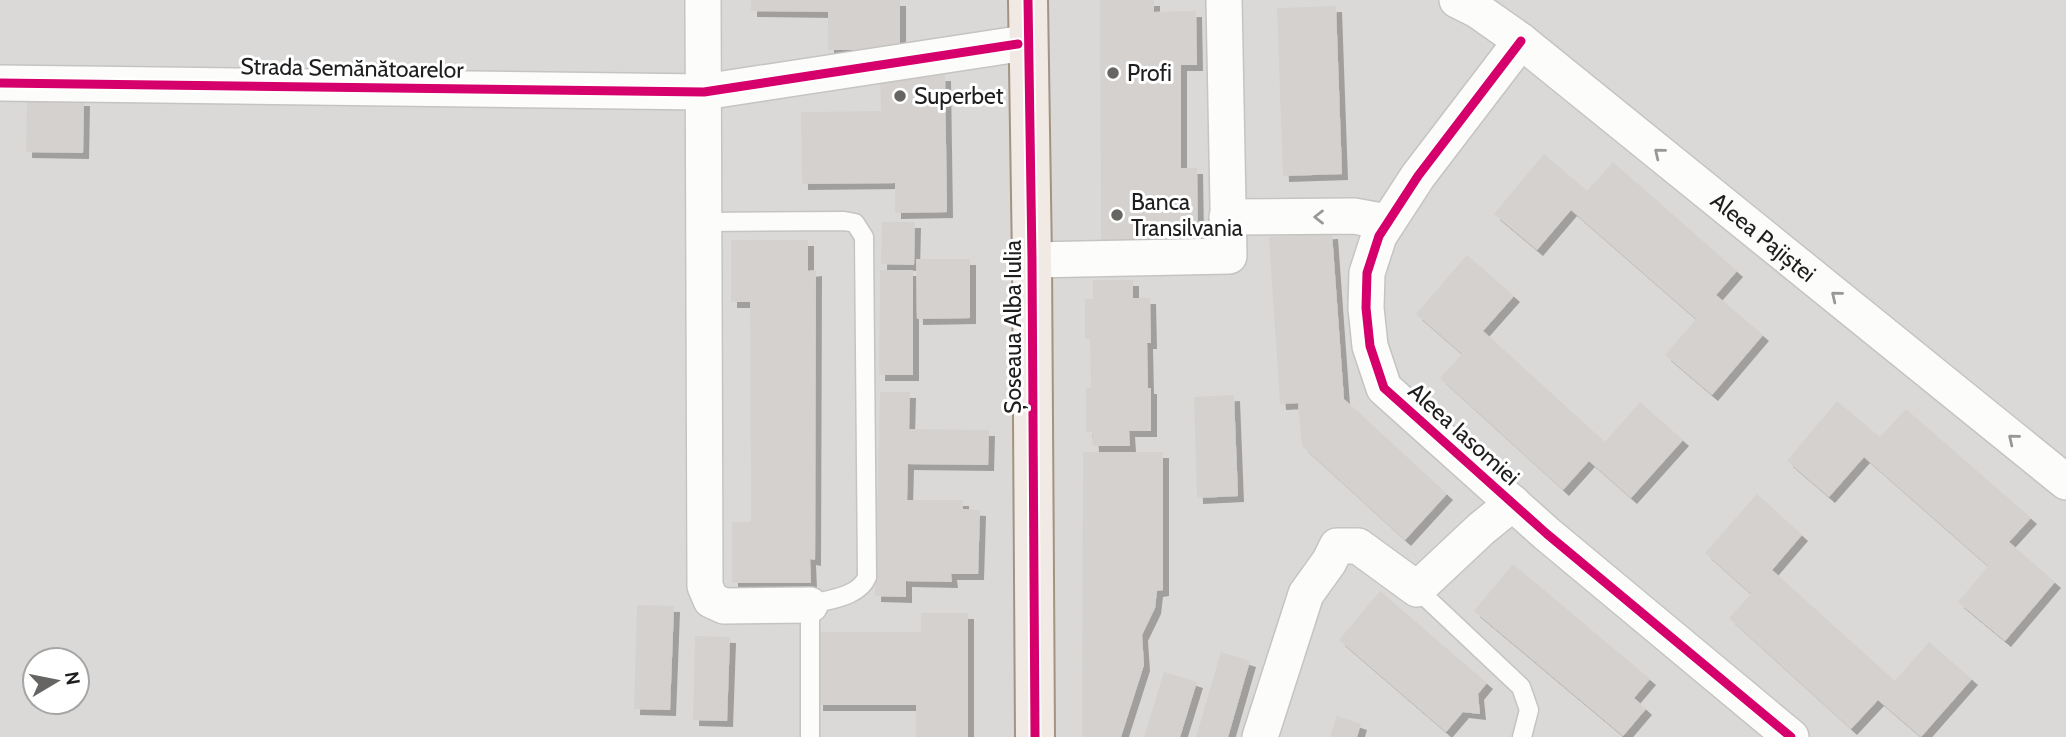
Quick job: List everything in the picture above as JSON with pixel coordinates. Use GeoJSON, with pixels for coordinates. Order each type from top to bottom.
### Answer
{"type":"FeatureCollection","features":[{"type":"Feature","properties":{"kind":"main road","name":"Șoseaua Alba Iulia"},"geometry":{"type":"LineString","coordinates":[[1007,0],[1029,84]]}},
{"type":"Feature","properties":{"kind":"main road","name":"Șoseaua Alba Iulia"},"geometry":{"type":"LineString","coordinates":[[1028,0],[1035,737]]}},
{"type":"Feature","properties":{"kind":"main road"},"geometry":{"type":"LineString","coordinates":[[1029,84],[1041,0]]}},
{"type":"Feature","properties":{"kind":"street"},"geometry":{"type":"LineString","coordinates":[[703,0],[705,586],[711,600],[724,606],[810,605]]}},
{"type":"Feature","properties":{"kind":"street"},"geometry":{"type":"LineString","coordinates":[[1032,260],[1228,256],[1224,0]]}},
{"type":"Feature","properties":{"kind":"street","name":"Aleea Pajiștei"},"geometry":{"type":"LineString","coordinates":[[1457,0],[1478,10],[1521,41],[2066,482]]}},
{"type":"Feature","properties":{"kind":"street","name":"Aleea Iasomiei"},"geometry":{"type":"LineString","coordinates":[[1521,41],[1418,176],[1379,236],[1367,273],[1366,308],[1370,346],[1384,388],[1547,534],[1791,737]]}},
{"type":"Feature","properties":{"kind":"street","name":"Strada Semănătoarelor"},"geometry":{"type":"LineString","coordinates":[[0,83],[704,92],[1018,44]]}},
{"type":"Feature","properties":{"kind":"street"},"geometry":{"type":"LineString","coordinates":[[1227,217],[1354,216],[1387,222]]}},
{"type":"Feature","properties":{"kind":"street","name":"Aleea Iasomiei"},"geometry":{"type":"LineString","coordinates":[[1417,589],[1513,503]]}},
{"type":"Feature","properties":{"kind":"street"},"geometry":{"type":"LineString","coordinates":[[1259,737],[1306,594],[1329,562],[1337,545],[1359,546],[1417,589]]}},
{"type":"Feature","properties":{"kind":"lane"},"geometry":{"type":"LineString","coordinates":[[704,222],[844,221],[855,223],[864,237],[867,577],[864,585],[856,591],[810,605],[810,737]]}},
{"type":"Feature","properties":{"kind":"lane"},"geometry":{"type":"LineString","coordinates":[[1417,589],[1521,687],[1529,710],[1522,737]]}},
{"type":"Feature","properties":{"kind":"shaded area"},"geometry":{"type":"Polygon","coordinates":[[[0,0],[2066,0],[2066,737],[0,737],[0,0]]]}},
{"type":"Feature","properties":{"kind":"building"},"geometry":{"type":"Polygon","coordinates":[[[751,0],[900,0],[900,50],[828,50],[828,12],[751,11],[751,0]]]}},
{"type":"Feature","properties":{"kind":"building"},"geometry":{"type":"Polygon","coordinates":[[[1100,0],[1154,0],[1154,12],[1196,11],[1197,65],[1181,65],[1181,168],[1197,168],[1198,229],[1157,229],[1157,244],[1101,244],[1100,0]]]}},
{"type":"Feature","properties":{"kind":"building"},"geometry":{"type":"Polygon","coordinates":[[[1336,6],[1342,174],[1283,176],[1277,8],[1336,6]]]}},
{"type":"Feature","properties":{"kind":"building"},"geometry":{"type":"Polygon","coordinates":[[[945,75],[947,212],[895,213],[895,183],[802,184],[801,112],[881,111],[880,76],[945,75]]]}},
{"type":"Feature","properties":{"kind":"building"},"geometry":{"type":"Polygon","coordinates":[[[27,100],[84,100],[83,153],[26,152],[27,100]]]}},
{"type":"Feature","properties":{"kind":"building"},"geometry":{"type":"Polygon","coordinates":[[[1544,154],[1587,191],[1613,162],[1737,271],[1716,295],[1763,335],[1712,395],[1665,355],[1696,319],[1571,210],[1537,250],[1494,214],[1544,154]]]}},
{"type":"Feature","properties":{"kind":"building"},"geometry":{"type":"Polygon","coordinates":[[[882,222],[915,222],[914,265],[881,264],[882,222]]]}},
{"type":"Feature","properties":{"kind":"building"},"geometry":{"type":"Polygon","coordinates":[[[1332,233],[1344,399],[1447,494],[1405,540],[1302,446],[1298,403],[1280,404],[1269,237],[1332,233]]]}},
{"type":"Feature","properties":{"kind":"building"},"geometry":{"type":"Polygon","coordinates":[[[731,240],[808,240],[808,271],[816,270],[815,560],[810,559],[811,583],[732,583],[732,522],[751,522],[750,302],[731,302],[731,240]]]}},
{"type":"Feature","properties":{"kind":"building"},"geometry":{"type":"Polygon","coordinates":[[[1467,255],[1514,296],[1483,331],[1605,442],[1640,402],[1683,440],[1631,498],[1589,461],[1563,490],[1440,378],[1462,354],[1416,314],[1467,255]]]}},
{"type":"Feature","properties":{"kind":"building"},"geometry":{"type":"Polygon","coordinates":[[[916,259],[970,259],[970,318],[917,319],[916,259]]]}},
{"type":"Feature","properties":{"kind":"building"},"geometry":{"type":"Polygon","coordinates":[[[880,270],[913,270],[913,375],[879,375],[880,270]]]}},
{"type":"Feature","properties":{"kind":"building"},"geometry":{"type":"Polygon","coordinates":[[[1093,280],[1133,280],[1133,298],[1150,298],[1151,343],[1147,343],[1151,431],[1129,431],[1130,446],[1093,446],[1092,432],[1086,432],[1086,388],[1091,388],[1090,339],[1085,339],[1085,299],[1093,299],[1093,280]]]}},
{"type":"Feature","properties":{"kind":"building"},"geometry":{"type":"Polygon","coordinates":[[[880,392],[910,392],[909,429],[989,430],[988,465],[908,464],[907,500],[963,500],[963,509],[980,510],[978,574],[951,574],[952,582],[906,581],[906,597],[875,596],[880,392]]]}},
{"type":"Feature","properties":{"kind":"building"},"geometry":{"type":"Polygon","coordinates":[[[1234,395],[1238,496],[1197,498],[1194,397],[1234,395]]]}},
{"type":"Feature","properties":{"kind":"building"},"geometry":{"type":"Polygon","coordinates":[[[1837,401],[1880,437],[1906,409],[2031,518],[2009,542],[2055,582],[2005,641],[1958,602],[1988,566],[1864,457],[1829,497],[1787,461],[1837,401]]]}},
{"type":"Feature","properties":{"kind":"building"},"geometry":{"type":"Polygon","coordinates":[[[1083,452],[1163,452],[1163,590],[1157,591],[1155,608],[1142,635],[1144,665],[1121,737],[1082,737],[1083,452]]]}},
{"type":"Feature","properties":{"kind":"building"},"geometry":{"type":"Polygon","coordinates":[[[1757,494],[1802,535],[1772,570],[1895,681],[1929,642],[1972,679],[1921,737],[1878,700],[1851,729],[1729,618],[1751,594],[1705,553],[1757,494]]]}},
{"type":"Feature","properties":{"kind":"building"},"geometry":{"type":"Polygon","coordinates":[[[1513,564],[1650,679],[1634,698],[1646,709],[1623,736],[1474,611],[1513,564]]]}},
{"type":"Feature","properties":{"kind":"building"},"geometry":{"type":"Polygon","coordinates":[[[1380,591],[1487,683],[1478,694],[1480,714],[1463,712],[1446,732],[1339,640],[1380,591]]]}},
{"type":"Feature","properties":{"kind":"building"},"geometry":{"type":"Polygon","coordinates":[[[637,605],[674,606],[670,710],[634,709],[637,605]]]}},
{"type":"Feature","properties":{"kind":"building"},"geometry":{"type":"Polygon","coordinates":[[[921,613],[968,613],[968,737],[916,737],[916,705],[817,705],[818,632],[921,632],[921,613]]]}},
{"type":"Feature","properties":{"kind":"building"},"geometry":{"type":"Polygon","coordinates":[[[695,636],[730,637],[727,721],[693,720],[695,636]]]}},
{"type":"Feature","properties":{"kind":"building"},"geometry":{"type":"Polygon","coordinates":[[[1221,652],[1250,661],[1228,737],[1196,737],[1221,652]]]}},
{"type":"Feature","properties":{"kind":"building"},"geometry":{"type":"Polygon","coordinates":[[[1164,672],[1197,682],[1180,737],[1144,737],[1164,672]]]}},
{"type":"Feature","properties":{"kind":"building"},"geometry":{"type":"Polygon","coordinates":[[[1337,716],[1361,724],[1357,737],[1330,737],[1337,716]]]}},
{"type":"Feature","properties":{"kind":"cycle path"},"geometry":{"type":"LineString","coordinates":[[1028,0],[1035,737]]}},
{"type":"Feature","properties":{"kind":"cycle path"},"geometry":{"type":"LineString","coordinates":[[1521,41],[1418,176],[1379,236],[1367,273],[1366,308],[1370,346],[1384,388],[1547,534],[1791,737]]}},
{"type":"Feature","properties":{"kind":"cycle path"},"geometry":{"type":"LineString","coordinates":[[0,83],[704,92],[1018,44]]}},
{"type":"Feature","properties":{"kind":"place","name":"Profi"},"geometry":{"type":"Point","coordinates":[1113,73]}},
{"type":"Feature","properties":{"kind":"place","name":"Superbet"},"geometry":{"type":"Point","coordinates":[900,96]}},
{"type":"Feature","properties":{"kind":"place","name":"Banca Transilvania"},"geometry":{"type":"Point","coordinates":[1117,215]}}]}
